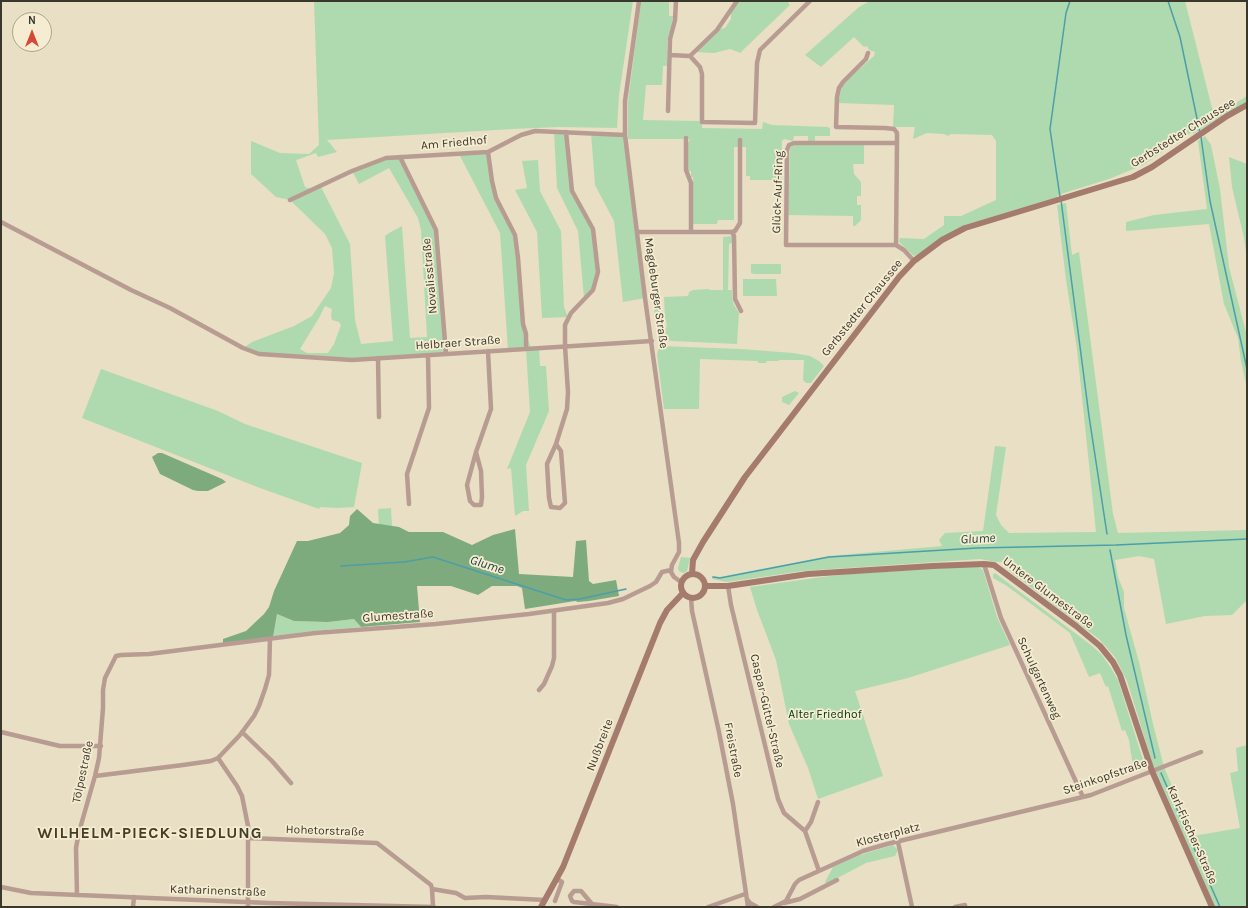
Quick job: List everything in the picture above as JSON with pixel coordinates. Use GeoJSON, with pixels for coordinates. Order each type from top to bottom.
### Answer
{"type":"FeatureCollection","features":[{"type":"Feature","properties":{"kind":"main road","name":"Gerbstedter Chaussee"},"geometry":{"type":"LineString","coordinates":[[692,574],[692,567],[696,555],[745,478],[899,277],[914,261],[942,240],[965,228],[1133,177],[1227,116],[1247,105]]}},
{"type":"Feature","properties":{"kind":"main road","name":"Untere Glumestraße"},"geometry":{"type":"LineString","coordinates":[[728,586],[808,574],[984,564],[994,565],[1076,626],[1104,650],[1120,675],[1154,770]]}},
{"type":"Feature","properties":{"kind":"main road"},"geometry":{"type":"LineString","coordinates":[[692,574],[701,578],[704,586],[702,594],[691,598],[686,597],[681,588],[682,582],[686,576],[692,574]]}},
{"type":"Feature","properties":{"kind":"main road"},"geometry":{"type":"LineString","coordinates":[[704,586],[728,586]]}},
{"type":"Feature","properties":{"kind":"main road","name":"Nußbreite"},"geometry":{"type":"LineString","coordinates":[[541,907],[557,879],[583,819],[660,624],[668,610],[683,593]]}},
{"type":"Feature","properties":{"kind":"main road","name":"Karl-Fischer-Straße"},"geometry":{"type":"LineString","coordinates":[[1154,770],[1212,907]]}},
{"type":"Feature","properties":{"kind":"street","name":"Magdeburger Straße"},"geometry":{"type":"LineString","coordinates":[[639,1],[625,101],[625,135],[645,298],[679,543],[679,552],[671,570]]}},
{"type":"Feature","properties":{"kind":"street"},"geometry":{"type":"LineString","coordinates":[[668,112],[670,39],[675,20],[676,1]]}},
{"type":"Feature","properties":{"kind":"street"},"geometry":{"type":"LineString","coordinates":[[690,56],[717,30],[737,1]]}},
{"type":"Feature","properties":{"kind":"street"},"geometry":{"type":"LineString","coordinates":[[670,55],[690,56],[700,67],[702,74],[702,122],[755,123],[757,63],[760,50],[810,1]]}},
{"type":"Feature","properties":{"kind":"street"},"geometry":{"type":"LineString","coordinates":[[868,53],[866,59],[839,88],[837,97],[836,127],[894,129],[897,134],[896,245],[904,250],[914,261]]}},
{"type":"Feature","properties":{"kind":"street","name":"Am Friedhof"},"geometry":{"type":"LineString","coordinates":[[290,200],[352,171],[386,158],[488,152],[529,132],[625,135]]}},
{"type":"Feature","properties":{"kind":"street"},"geometry":{"type":"LineString","coordinates":[[556,444],[561,451],[565,503],[560,508],[551,507],[548,498],[547,464],[566,417],[568,406],[564,332],[568,319],[574,310],[593,290],[598,272],[593,229],[572,190],[566,132]]}},
{"type":"Feature","properties":{"kind":"street"},"geometry":{"type":"LineString","coordinates":[[686,138],[686,170],[691,183],[691,232]]}},
{"type":"Feature","properties":{"kind":"street"},"geometry":{"type":"LineString","coordinates":[[740,140],[740,223],[734,232],[734,236],[735,299],[741,311]]}},
{"type":"Feature","properties":{"kind":"street","name":"Glück-Auf-Ring"},"geometry":{"type":"LineString","coordinates":[[896,245],[786,245],[787,150],[789,145],[794,143],[897,143]]}},
{"type":"Feature","properties":{"kind":"street"},"geometry":{"type":"LineString","coordinates":[[488,152],[496,198],[515,235],[523,324],[526,334],[526,349]]}},
{"type":"Feature","properties":{"kind":"street","name":"Novalisstraße"},"geometry":{"type":"LineString","coordinates":[[400,157],[436,230],[446,354]]}},
{"type":"Feature","properties":{"kind":"street","name":"Helbraer Straße"},"geometry":{"type":"LineString","coordinates":[[1,222],[131,290],[170,308],[243,348],[265,356],[352,360],[652,341]]}},
{"type":"Feature","properties":{"kind":"street"},"geometry":{"type":"LineString","coordinates":[[637,232],[734,232]]}},
{"type":"Feature","properties":{"kind":"street"},"geometry":{"type":"LineString","coordinates":[[476,452],[481,471],[482,497],[481,505],[474,506],[470,501],[467,485],[476,452],[491,409],[488,351]]}},
{"type":"Feature","properties":{"kind":"street"},"geometry":{"type":"LineString","coordinates":[[409,504],[407,474],[429,408],[428,355]]}},
{"type":"Feature","properties":{"kind":"street"},"geometry":{"type":"LineString","coordinates":[[378,358],[379,417]]}},
{"type":"Feature","properties":{"kind":"street","name":"Schulgartenweg"},"geometry":{"type":"LineString","coordinates":[[984,564],[1001,618],[1083,797]]}},
{"type":"Feature","properties":{"kind":"street"},"geometry":{"type":"LineString","coordinates":[[671,570],[674,577],[682,582]]}},
{"type":"Feature","properties":{"kind":"street","name":"Glumestraße"},"geometry":{"type":"LineString","coordinates":[[116,656],[149,654],[315,633],[436,624],[554,611],[608,603],[623,599],[650,586],[656,582],[662,572],[671,570]]}},
{"type":"Feature","properties":{"kind":"street","name":"Caspar-Güttel-Straße"},"geometry":{"type":"LineString","coordinates":[[728,586],[731,605],[778,799],[784,813],[805,831]]}},
{"type":"Feature","properties":{"kind":"street","name":"Freistraße"},"geometry":{"type":"LineString","coordinates":[[691,598],[692,611],[719,732],[730,790],[748,907]]}},
{"type":"Feature","properties":{"kind":"street"},"geometry":{"type":"LineString","coordinates":[[539,690],[544,684],[554,658],[554,611]]}},
{"type":"Feature","properties":{"kind":"street"},"geometry":{"type":"LineString","coordinates":[[96,776],[211,761],[218,758],[242,732],[254,716],[265,689],[270,667],[270,639]]}},
{"type":"Feature","properties":{"kind":"street","name":"Tölpestraße"},"geometry":{"type":"LineString","coordinates":[[77,895],[76,848],[79,832],[96,776],[101,746],[103,708],[102,690],[105,678],[116,656]]}},
{"type":"Feature","properties":{"kind":"street"},"geometry":{"type":"LineString","coordinates":[[1,732],[60,746],[101,746]]}},
{"type":"Feature","properties":{"kind":"street"},"geometry":{"type":"LineString","coordinates":[[242,732],[292,783]]}},
{"type":"Feature","properties":{"kind":"street","name":"Steinkopfstraße"},"geometry":{"type":"LineString","coordinates":[[1014,814],[1083,797],[1201,752]]}},
{"type":"Feature","properties":{"kind":"street"},"geometry":{"type":"LineString","coordinates":[[218,758],[242,796],[248,826],[248,904]]}},
{"type":"Feature","properties":{"kind":"street"},"geometry":{"type":"LineString","coordinates":[[818,802],[812,822],[805,831],[819,871]]}},
{"type":"Feature","properties":{"kind":"street","name":"Klosterplatz"},"geometry":{"type":"LineString","coordinates":[[784,903],[797,882],[857,854],[898,842],[1014,814]]}},
{"type":"Feature","properties":{"kind":"street","name":"Hohetorstraße"},"geometry":{"type":"LineString","coordinates":[[248,838],[376,843],[431,885],[432,889]]}},
{"type":"Feature","properties":{"kind":"street"},"geometry":{"type":"LineString","coordinates":[[898,842],[912,907]]}},
{"type":"Feature","properties":{"kind":"street"},"geometry":{"type":"LineString","coordinates":[[555,901],[562,882],[557,879]]}},
{"type":"Feature","properties":{"kind":"street"},"geometry":{"type":"LineString","coordinates":[[774,907],[800,899],[837,880]]}},
{"type":"Feature","properties":{"kind":"street","name":"Katharinenstraße"},"geometry":{"type":"LineString","coordinates":[[1,888],[31,893],[134,897],[248,904],[433,907]]}},
{"type":"Feature","properties":{"kind":"street"},"geometry":{"type":"LineString","coordinates":[[433,907],[432,889],[456,893],[465,898],[486,897],[545,900]]}},
{"type":"Feature","properties":{"kind":"street"},"geometry":{"type":"LineString","coordinates":[[708,907],[719,904],[731,898],[746,896],[750,903],[757,907]]}},
{"type":"Feature","properties":{"kind":"street"},"geometry":{"type":"LineString","coordinates":[[133,907],[134,897]]}},
{"type":"Feature","properties":{"kind":"street"},"geometry":{"type":"LineString","coordinates":[[592,904],[617,907]]}},
{"type":"Feature","properties":{"kind":"street"},"geometry":{"type":"LineString","coordinates":[[956,907],[965,905],[965,907]]}},
{"type":"Feature","properties":{"kind":"green space"},"geometry":{"type":"Polygon","coordinates":[[[314,1],[633,1],[619,95],[617,128],[559,127],[327,140],[337,152],[318,157],[316,153],[296,160],[305,187],[314,190],[321,187],[350,244],[355,320],[361,344],[393,341],[385,236],[402,226],[410,338],[427,337],[421,230],[418,218],[389,168],[359,184],[352,171],[386,158],[400,157],[434,224],[446,354],[352,360],[265,355],[243,348],[252,342],[294,326],[312,316],[331,288],[334,273],[332,248],[325,234],[290,200],[276,197],[251,174],[251,141],[280,153],[309,154],[319,145],[314,1]],[[325,306],[300,349],[307,353],[328,353],[334,344],[341,325],[339,322],[332,320],[332,309],[325,306]]]}},
{"type":"Feature","properties":{"kind":"green space"},"geometry":{"type":"Polygon","coordinates":[[[641,1],[669,1],[669,16],[673,16],[667,41],[667,66],[663,66],[662,85],[646,85],[643,120],[699,121],[702,123],[702,128],[762,129],[763,122],[772,125],[828,127],[830,129],[830,136],[815,136],[815,141],[808,141],[808,136],[794,136],[793,141],[784,139],[782,141],[781,180],[750,180],[750,176],[746,176],[746,147],[734,147],[734,220],[718,220],[717,224],[693,224],[693,177],[691,177],[691,171],[688,171],[688,143],[690,139],[628,139],[628,101],[641,1]]]}},
{"type":"Feature","properties":{"kind":"green space"},"geometry":{"type":"Polygon","coordinates":[[[739,1],[787,1],[790,5],[741,53],[730,49],[714,53],[695,52],[720,29],[725,28],[731,19],[731,11],[739,1]]]}},
{"type":"Feature","properties":{"kind":"green space"},"geometry":{"type":"Polygon","coordinates":[[[870,1],[1185,1],[1212,108],[1218,114],[1247,96],[1247,102],[1227,112],[1194,134],[1192,132],[1143,165],[1109,179],[1064,193],[1057,197],[966,225],[914,256],[900,243],[900,238],[924,239],[944,225],[944,216],[961,216],[996,200],[996,141],[992,135],[951,134],[948,136],[944,134],[927,133],[913,139],[915,127],[893,127],[894,105],[838,103],[842,86],[874,56],[875,52],[869,50],[867,46],[864,47],[854,37],[821,67],[805,55],[859,7],[870,1]]]}},
{"type":"Feature","properties":{"kind":"green space"},"geometry":{"type":"Polygon","coordinates":[[[554,132],[566,132],[571,185],[593,229],[598,272],[593,290],[584,298],[578,231],[557,188],[554,132]]]}},
{"type":"Feature","properties":{"kind":"green space"},"geometry":{"type":"Polygon","coordinates":[[[591,133],[625,135],[645,298],[623,302],[614,221],[595,185],[591,133]]]}},
{"type":"Feature","properties":{"kind":"green space"},"geometry":{"type":"Polygon","coordinates":[[[1205,136],[1211,145],[1220,189],[1229,267],[1247,336],[1247,388],[1238,338],[1224,304],[1209,224],[1126,231],[1126,222],[1154,215],[1207,209],[1198,141],[1205,136]]]}},
{"type":"Feature","properties":{"kind":"green space"},"geometry":{"type":"Polygon","coordinates":[[[798,144],[864,145],[864,164],[853,164],[854,174],[861,182],[861,196],[857,196],[857,205],[861,205],[861,220],[855,226],[853,226],[853,216],[788,215],[790,149],[792,146],[798,144]]]}},
{"type":"Feature","properties":{"kind":"green space"},"geometry":{"type":"Polygon","coordinates":[[[488,152],[496,198],[515,235],[523,324],[531,348],[539,348],[540,366],[546,366],[549,411],[526,465],[529,511],[523,511],[515,516],[511,468],[507,469],[530,412],[526,349],[508,350],[500,233],[459,154],[488,152]]]}},
{"type":"Feature","properties":{"kind":"green space"},"geometry":{"type":"Polygon","coordinates":[[[1229,157],[1247,164],[1247,259],[1244,238],[1232,187],[1229,157]]]}},
{"type":"Feature","properties":{"kind":"green space"},"geometry":{"type":"Polygon","coordinates":[[[538,160],[540,191],[561,231],[564,307],[568,317],[542,318],[537,232],[515,190],[527,188],[522,161],[538,160]]]}},
{"type":"Feature","properties":{"kind":"green space"},"geometry":{"type":"Polygon","coordinates":[[[1066,203],[1072,255],[1079,252],[1113,514],[1118,533],[1247,530],[1247,600],[1232,615],[1205,616],[1166,624],[1154,559],[1139,556],[1115,560],[1118,577],[1124,592],[1124,608],[1139,662],[1164,767],[1193,836],[1240,828],[1230,773],[1238,771],[1236,748],[1247,745],[1247,907],[1215,907],[1153,765],[1127,681],[1115,657],[1099,639],[1008,570],[1006,562],[980,559],[803,571],[727,582],[712,579],[712,576],[720,577],[829,556],[942,546],[939,540],[945,533],[983,531],[995,446],[1006,447],[996,515],[1001,525],[1009,533],[1096,532],[1077,349],[1066,280],[1057,205],[1066,203]]]}},
{"type":"Feature","properties":{"kind":"green space"},"geometry":{"type":"Polygon","coordinates":[[[732,236],[732,243],[729,244],[728,290],[732,290],[734,305],[739,313],[737,344],[666,340],[665,332],[667,325],[665,318],[664,297],[688,296],[689,292],[693,290],[723,290],[723,237],[732,236]]]}},
{"type":"Feature","properties":{"kind":"green space"},"geometry":{"type":"Polygon","coordinates":[[[648,247],[650,250],[661,324],[659,326],[656,324],[646,250],[648,247]]]}},
{"type":"Feature","properties":{"kind":"green space"},"geometry":{"type":"Polygon","coordinates":[[[751,264],[780,264],[781,274],[751,273],[751,264]]]}},
{"type":"Feature","properties":{"kind":"green space"},"geometry":{"type":"Polygon","coordinates":[[[743,279],[776,279],[777,296],[743,296],[743,279]]]}},
{"type":"Feature","properties":{"kind":"green space"},"geometry":{"type":"Polygon","coordinates":[[[660,346],[741,349],[793,353],[810,356],[824,366],[811,383],[806,383],[803,380],[804,360],[779,360],[758,363],[758,361],[700,359],[699,409],[664,409],[657,354],[660,346]]]}},
{"type":"Feature","properties":{"kind":"green space"},"geometry":{"type":"Polygon","coordinates":[[[101,369],[218,411],[245,424],[362,463],[354,507],[320,507],[319,509],[260,488],[82,418],[101,369]]]}},
{"type":"Feature","properties":{"kind":"green space"},"geometry":{"type":"Polygon","coordinates":[[[795,391],[799,393],[789,405],[782,402],[782,397],[795,391]]]}},
{"type":"Feature","properties":{"kind":"green space"},"geometry":{"type":"Polygon","coordinates":[[[158,453],[162,453],[226,482],[208,491],[193,490],[160,474],[152,457],[158,453]]]}},
{"type":"Feature","properties":{"kind":"green space"},"geometry":{"type":"Polygon","coordinates":[[[391,508],[392,527],[379,528],[378,509],[391,508]]]}},
{"type":"Feature","properties":{"kind":"green space"},"geometry":{"type":"Polygon","coordinates":[[[357,509],[373,523],[399,527],[409,532],[443,532],[472,545],[493,535],[515,529],[519,574],[573,577],[576,541],[586,540],[589,581],[593,584],[616,580],[619,596],[525,609],[522,588],[517,586],[492,586],[478,595],[451,586],[417,586],[420,622],[361,627],[354,619],[328,622],[294,621],[277,614],[273,637],[223,643],[223,639],[246,631],[264,614],[269,607],[274,591],[297,541],[308,541],[340,533],[349,525],[350,516],[357,509]]]}},
{"type":"Feature","properties":{"kind":"green space"},"geometry":{"type":"Polygon","coordinates":[[[681,557],[690,558],[687,571],[683,573],[679,571],[678,568],[681,557]]]}},
{"type":"Feature","properties":{"kind":"green space","name":"Alter Friedhof"},"geometry":{"type":"Polygon","coordinates":[[[977,566],[983,570],[997,617],[1010,645],[908,678],[855,691],[883,776],[818,799],[808,768],[789,724],[776,660],[750,587],[849,574],[977,566]]]}},
{"type":"Feature","properties":{"kind":"green space"},"geometry":{"type":"Polygon","coordinates":[[[995,573],[1091,645],[1102,655],[1118,680],[1143,760],[1140,768],[1136,772],[1132,760],[1129,740],[1125,730],[1122,731],[1108,686],[1106,687],[1100,673],[1089,677],[1070,633],[1007,586],[993,578],[993,574],[995,573]]]}},
{"type":"Feature","properties":{"kind":"green space"},"geometry":{"type":"Polygon","coordinates":[[[277,614],[294,621],[328,622],[354,619],[361,627],[313,631],[273,637],[277,614]]]}},
{"type":"Feature","properties":{"kind":"green space"},"geometry":{"type":"Polygon","coordinates":[[[893,845],[897,849],[895,856],[866,863],[826,884],[825,882],[833,867],[857,856],[893,845]]]}},
{"type":"Feature","properties":{"kind":"waterway"},"geometry":{"type":"LineString","coordinates":[[1060,197],[1050,129],[1066,13],[1070,1]]}},
{"type":"Feature","properties":{"kind":"waterway"},"geometry":{"type":"LineString","coordinates":[[1168,1],[1180,37],[1200,133]]}},
{"type":"Feature","properties":{"kind":"waterway"},"geometry":{"type":"LineString","coordinates":[[1201,137],[1210,201],[1247,369]]}},
{"type":"Feature","properties":{"kind":"waterway"},"geometry":{"type":"LineString","coordinates":[[1061,200],[1089,416],[1107,534]]}},
{"type":"Feature","properties":{"kind":"waterway","name":"Glume"},"geometry":{"type":"LineString","coordinates":[[713,577],[720,578],[829,557],[977,548],[1116,545],[1247,539]]}},
{"type":"Feature","properties":{"kind":"waterway"},"geometry":{"type":"LineString","coordinates":[[1110,550],[1126,635],[1155,758]]}},
{"type":"Feature","properties":{"kind":"waterway","name":"Glume"},"geometry":{"type":"LineString","coordinates":[[341,566],[404,562],[433,557],[566,600],[580,599],[626,589]]}},
{"type":"Feature","properties":{"kind":"waterway"},"geometry":{"type":"LineString","coordinates":[[1161,773],[1220,907]]}},
{"type":"Feature","properties":{"kind":"district","name":"WILHELM-PIECK-SIEDLUNG"},"geometry":{"type":"Point","coordinates":[150,833]}}]}
